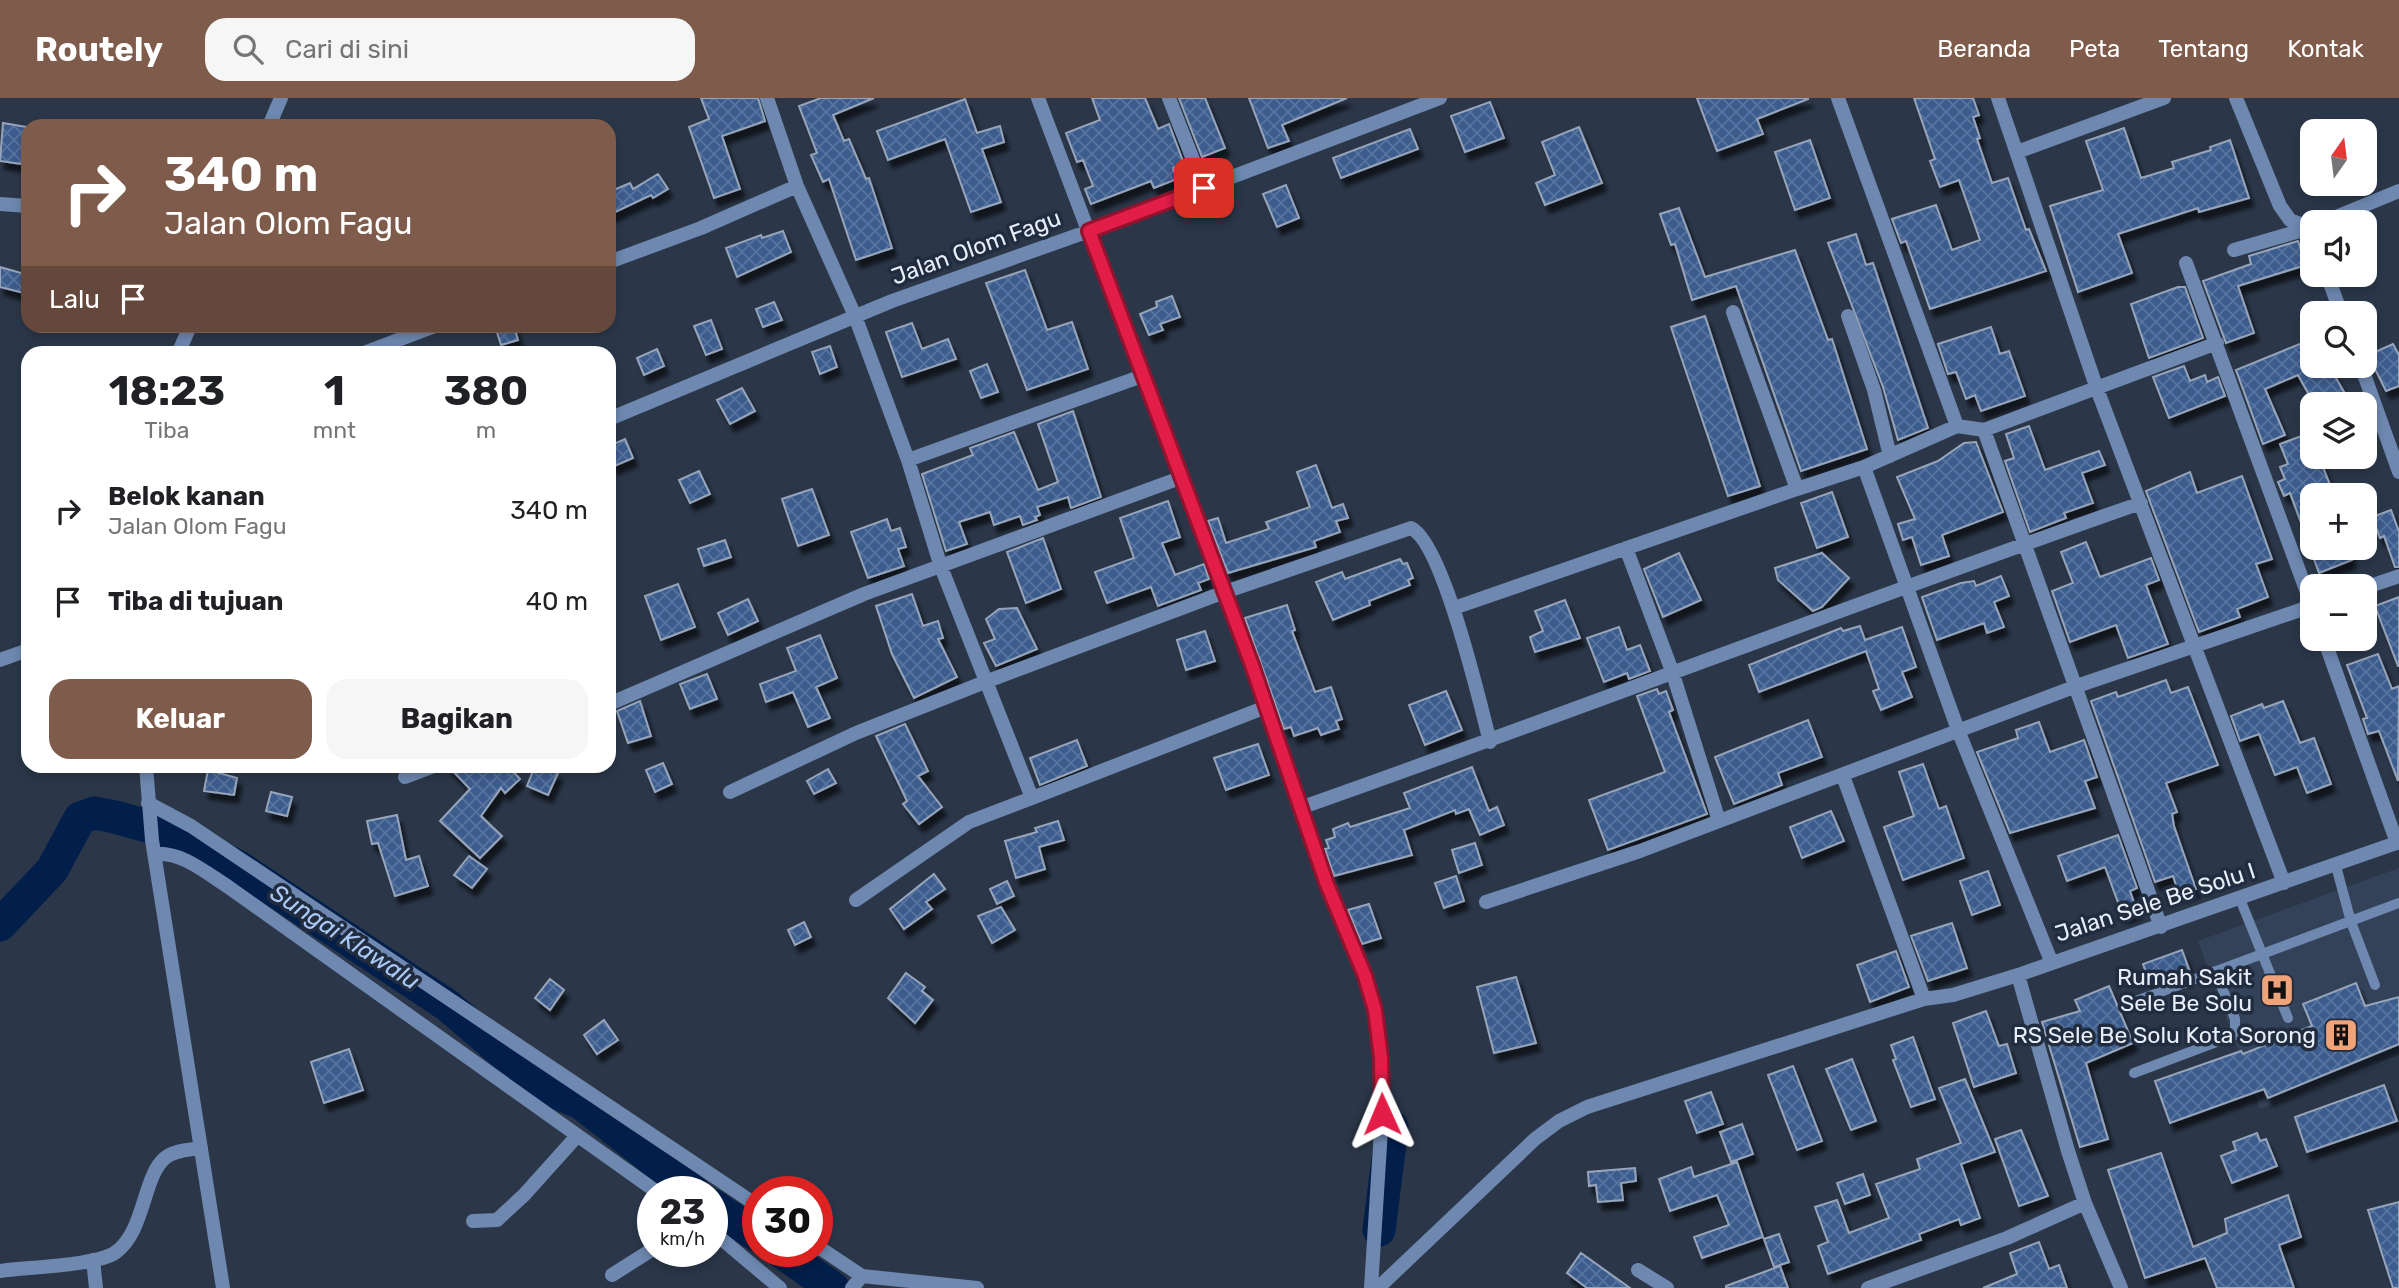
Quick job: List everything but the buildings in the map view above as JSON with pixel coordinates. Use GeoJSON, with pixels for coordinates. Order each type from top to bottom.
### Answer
{"type":"FeatureCollection","features":[{"type":"Feature","properties":{"kind":"street"},"geometry":{"type":"LineString","coordinates":[[272,119],[281,98]]}},
{"type":"Feature","properties":{"kind":"street"},"geometry":{"type":"LineString","coordinates":[[767,98],[797,186],[855,316],[908,460],[941,567],[985,682],[1016,750],[1032,798]]}},
{"type":"Feature","properties":{"kind":"street"},"geometry":{"type":"LineString","coordinates":[[1038,98],[1145,375],[1180,478],[1266,707],[1326,882],[1365,976],[1375,1010],[1381,1058],[1382,1114],[1371,1288]]}},
{"type":"Feature","properties":{"kind":"street"},"geometry":{"type":"LineString","coordinates":[[1169,98],[1204,188]]}},
{"type":"Feature","properties":{"kind":"street","name":"Jalan Olom Fagu"},"geometry":{"type":"LineString","coordinates":[[616,416],[855,316],[1440,98]]}},
{"type":"Feature","properties":{"kind":"street"},"geometry":{"type":"LineString","coordinates":[[1838,98],[1957,426]]}},
{"type":"Feature","properties":{"kind":"street"},"geometry":{"type":"LineString","coordinates":[[1998,98],[2096,389],[2284,883]]}},
{"type":"Feature","properties":{"kind":"street"},"geometry":{"type":"LineString","coordinates":[[2017,152],[2164,98]]}},
{"type":"Feature","properties":{"kind":"street"},"geometry":{"type":"LineString","coordinates":[[2235,98],[2280,206],[2290,220],[2300,225]]}},
{"type":"Feature","properties":{"kind":"street"},"geometry":{"type":"LineString","coordinates":[[616,259],[701,228],[797,186]]}},
{"type":"Feature","properties":{"kind":"street"},"geometry":{"type":"LineString","coordinates":[[2353,210],[2399,191]]}},
{"type":"Feature","properties":{"kind":"street"},"geometry":{"type":"LineString","coordinates":[[0,204],[21,206]]}},
{"type":"Feature","properties":{"kind":"street"},"geometry":{"type":"LineString","coordinates":[[2234,250],[2300,233]]}},
{"type":"Feature","properties":{"kind":"street"},"geometry":{"type":"LineString","coordinates":[[2186,263],[2300,574]]}},
{"type":"Feature","properties":{"kind":"street"},"geometry":{"type":"LineString","coordinates":[[1733,312],[1797,489]]}},
{"type":"Feature","properties":{"kind":"street"},"geometry":{"type":"LineString","coordinates":[[1848,316],[1874,390],[1890,456]]}},
{"type":"Feature","properties":{"kind":"street"},"geometry":{"type":"LineString","coordinates":[[382,346],[416,333]]}},
{"type":"Feature","properties":{"kind":"street"},"geometry":{"type":"LineString","coordinates":[[1454,608],[1864,467],[1957,426],[1984,430],[2217,343]]}},
{"type":"Feature","properties":{"kind":"street"},"geometry":{"type":"LineString","coordinates":[[908,460],[1145,375]]}},
{"type":"Feature","properties":{"kind":"street"},"geometry":{"type":"LineString","coordinates":[[2365,378],[2399,472]]}},
{"type":"Feature","properties":{"kind":"street"},"geometry":{"type":"LineString","coordinates":[[1984,430],[2161,927]]}},
{"type":"Feature","properties":{"kind":"street"},"geometry":{"type":"LineString","coordinates":[[1864,467],[1958,730],[2051,961]]}},
{"type":"Feature","properties":{"kind":"street"},"geometry":{"type":"LineString","coordinates":[[616,701],[864,594],[1180,478]]}},
{"type":"Feature","properties":{"kind":"street"},"geometry":{"type":"LineString","coordinates":[[1300,808],[1490,742],[1672,671],[2141,502]]}},
{"type":"Feature","properties":{"kind":"street"},"geometry":{"type":"LineString","coordinates":[[730,792],[856,733],[985,682],[1222,593],[1411,528],[1426,541],[1454,608],[1490,742]]}},
{"type":"Feature","properties":{"kind":"street"},"geometry":{"type":"LineString","coordinates":[[1626,548],[1672,671],[1719,821]]}},
{"type":"Feature","properties":{"kind":"street"},"geometry":{"type":"LineString","coordinates":[[2377,584],[2399,576]]}},
{"type":"Feature","properties":{"kind":"street"},"geometry":{"type":"LineString","coordinates":[[1486,902],[1640,851],[2074,687],[2300,610]]}},
{"type":"Feature","properties":{"kind":"street"},"geometry":{"type":"LineString","coordinates":[[2328,651],[2398,843]]}},
{"type":"Feature","properties":{"kind":"street"},"geometry":{"type":"LineString","coordinates":[[0,660],[21,652]]}},
{"type":"Feature","properties":{"kind":"street"},"geometry":{"type":"LineString","coordinates":[[856,900],[969,822],[1266,707]]}},
{"type":"Feature","properties":{"kind":"street"},"geometry":{"type":"LineString","coordinates":[[147,773],[153,847],[222,1288]]}},
{"type":"Feature","properties":{"kind":"street"},"geometry":{"type":"LineString","coordinates":[[405,777],[416,773]]}},
{"type":"Feature","properties":{"kind":"street"},"geometry":{"type":"LineString","coordinates":[[1843,776],[1924,999]]}},
{"type":"Feature","properties":{"kind":"street"},"geometry":{"type":"LineString","coordinates":[[149,807],[191,826],[742,1195]]}},
{"type":"Feature","properties":{"kind":"street","name":"Jalan Sele Be Solu I"},"geometry":{"type":"LineString","coordinates":[[1378,1288],[1535,1139],[1559,1121],[1587,1107],[1924,999],[1953,995],[2018,975],[2051,961],[2161,927],[2398,843]]}},
{"type":"Feature","properties":{"kind":"street"},"geometry":{"type":"LineString","coordinates":[[153,847],[184,859],[227,886],[637,1178]]}},
{"type":"Feature","properties":{"kind":"street"},"geometry":{"type":"LineString","coordinates":[[2018,975],[2085,1203],[2121,1288]]}},
{"type":"Feature","properties":{"kind":"street"},"geometry":{"type":"LineString","coordinates":[[472,1221],[496,1220],[524,1195],[578,1136]]}},
{"type":"Feature","properties":{"kind":"street"},"geometry":{"type":"LineString","coordinates":[[0,1271],[93,1260],[115,1253],[124,1244],[144,1206],[157,1168],[166,1157],[201,1148]]}},
{"type":"Feature","properties":{"kind":"street"},"geometry":{"type":"LineString","coordinates":[[1868,1288],[2007,1238],[2085,1203]]}},
{"type":"Feature","properties":{"kind":"street"},"geometry":{"type":"LineString","coordinates":[[728,1244],[780,1288]]}},
{"type":"Feature","properties":{"kind":"street"},"geometry":{"type":"LineString","coordinates":[[833,1257],[862,1276],[977,1288]]}},
{"type":"Feature","properties":{"kind":"street"},"geometry":{"type":"LineString","coordinates":[[612,1275],[637,1259]]}},
{"type":"Feature","properties":{"kind":"street"},"geometry":{"type":"LineString","coordinates":[[93,1260],[96,1288]]}},
{"type":"Feature","properties":{"kind":"street"},"geometry":{"type":"LineString","coordinates":[[1638,1270],[1667,1288]]}},
{"type":"Feature","properties":{"kind":"street"},"geometry":{"type":"LineString","coordinates":[[852,1288],[862,1276]]}},
{"type":"Feature","properties":{"kind":"lane"},"geometry":{"type":"LineString","coordinates":[[2336,866],[2351,922],[2375,985]]}},
{"type":"Feature","properties":{"kind":"lane"},"geometry":{"type":"LineString","coordinates":[[2240,899],[2288,1018]]}},
{"type":"Feature","properties":{"kind":"lane"},"geometry":{"type":"LineString","coordinates":[[2136,1001],[2399,903]]}},
{"type":"Feature","properties":{"kind":"lane"},"geometry":{"type":"LineString","coordinates":[[2134,1073],[2235,1035],[2235,1019],[2215,971]]}},
{"type":"Feature","properties":{"kind":"shaded area","name":"Rumah Sakit Sele Be Solu"},"geometry":{"type":"Polygon","coordinates":[[[2399,868],[2399,997],[2388,1001],[2399,1029],[2399,1058],[2260,1109],[2198,941],[2399,868]],[[2356,983],[2303,1004],[2312,1026],[2249,1051],[2268,1097],[2398,1045],[2380,1000],[2365,1006],[2356,983]]]}},
{"type":"Feature","properties":{"kind":"waterway","name":"Sungai Klawalu"},"geometry":{"type":"LineString","coordinates":[[0,925],[52,870],[80,818],[94,813],[172,833],[239,867],[447,1005],[543,1087],[581,1103],[674,1176]]}},
{"type":"Feature","properties":{"kind":"waterway"},"geometry":{"type":"LineString","coordinates":[[1379,1230],[1392,1127]]}},
{"type":"Feature","properties":{"kind":"waterway","name":"Sungai Klawalu"},"geometry":{"type":"LineString","coordinates":[[728,1216],[742,1225]]}},
{"type":"Feature","properties":{"kind":"waterway","name":"Sungai Klawalu"},"geometry":{"type":"LineString","coordinates":[[803,1267],[833,1288]]}},
{"type":"Feature","properties":{"kind":"place","name":"Rumah Sakit Sele Be Solu"},"geometry":{"type":"Point","coordinates":[2277,990]}},
{"type":"Feature","properties":{"kind":"place","name":"RS Sele Be Solu Kota Sorong"},"geometry":{"type":"Point","coordinates":[2341,1035]}},
{"type":"Feature","properties":{"kind":"route"},"geometry":{"type":"LineString","coordinates":[[1204,188],[1089,231],[1145,375],[1222,593],[1252,665],[1326,882],[1365,976],[1375,1010],[1381,1058],[1382,1114]]}}]}
